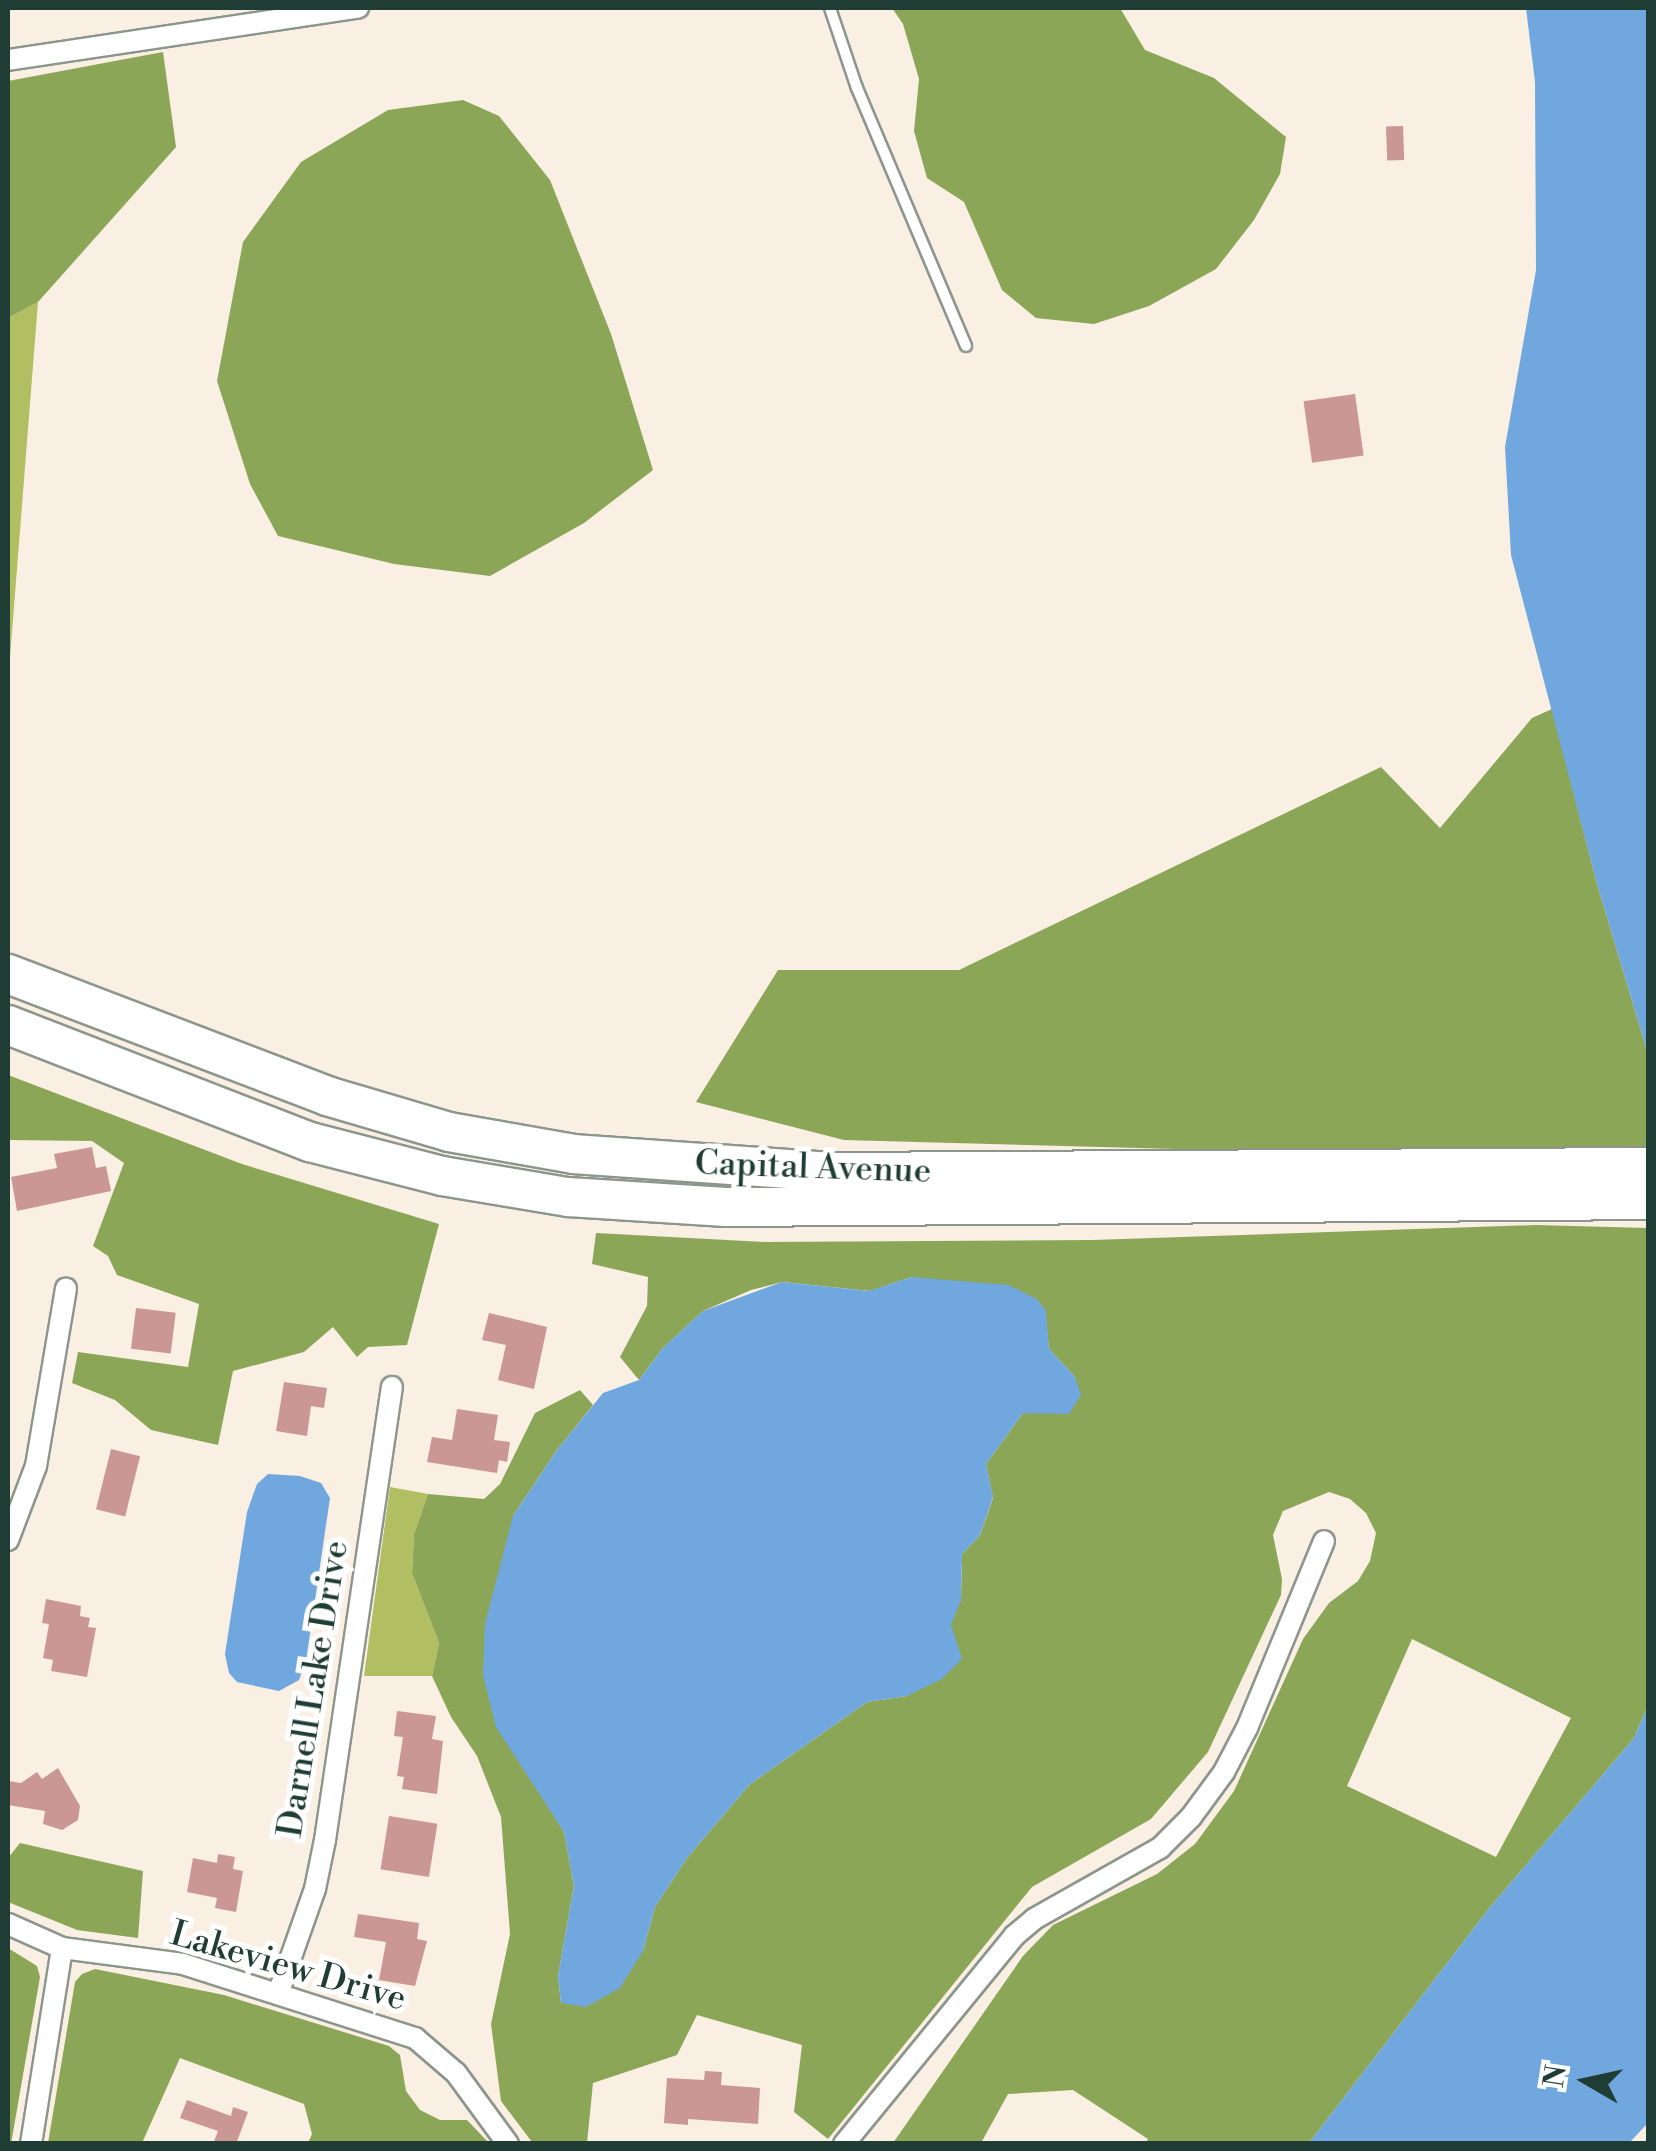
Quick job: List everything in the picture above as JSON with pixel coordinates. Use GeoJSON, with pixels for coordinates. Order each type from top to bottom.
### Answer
{"type":"FeatureCollection","features":[{"type":"Feature","properties":{"kind":"highway","name":"Capital Avenue"},"geometry":{"type":"LineString","coordinates":[[8,974],[327,1096],[449,1132],[574,1154],[846,1172],[1641,1184]]}},
{"type":"Feature","properties":{"kind":"highway","name":"Capital Avenue"},"geometry":{"type":"LineString","coordinates":[[8,1025],[310,1142],[442,1176],[568,1196],[726,1207],[1641,1184]]}},
{"type":"Feature","properties":{"kind":"street"},"geometry":{"type":"LineString","coordinates":[[8,60],[358,8]]}},
{"type":"Feature","properties":{"kind":"street"},"geometry":{"type":"LineString","coordinates":[[8,1540],[36,1466],[66,1290]]}},
{"type":"Feature","properties":{"kind":"street","name":"Darnell Lake Drive"},"geometry":{"type":"LineString","coordinates":[[278,1994],[315,1889],[325,1840],[392,1387]]}},
{"type":"Feature","properties":{"kind":"street"},"geometry":{"type":"LineString","coordinates":[[844,2144],[1014,1936],[1034,1920],[1160,1848],[1191,1816],[1224,1772],[1247,1728],[1324,1542]]}},
{"type":"Feature","properties":{"kind":"street","name":"Lakeview Drive"},"geometry":{"type":"LineString","coordinates":[[8,1924],[62,1948],[182,1964],[415,2038],[456,2073],[508,2144]]}},
{"type":"Feature","properties":{"kind":"street"},"geometry":{"type":"LineString","coordinates":[[31,2144],[62,1948]]}},
{"type":"Feature","properties":{"kind":"lane"},"geometry":{"type":"LineString","coordinates":[[830,8],[857,88],[966,346]]}},
{"type":"Feature","properties":{"kind":"green space"},"geometry":{"type":"Polygon","coordinates":[[[892,8],[1120,8],[1145,50],[1214,78],[1286,137],[1280,174],[1254,220],[1216,269],[1149,306],[1094,324],[1036,318],[1002,290],[964,202],[927,178],[914,131],[919,79],[903,24],[892,8]]]}},
{"type":"Feature","properties":{"kind":"green space"},"geometry":{"type":"Polygon","coordinates":[[[163,52],[176,147],[38,302],[8,318],[8,81],[163,52]]]}},
{"type":"Feature","properties":{"kind":"green space"},"geometry":{"type":"Polygon","coordinates":[[[463,100],[499,116],[550,180],[611,334],[653,470],[584,523],[490,576],[394,564],[278,536],[250,484],[217,381],[243,242],[301,162],[388,110],[463,100]]]}},
{"type":"Feature","properties":{"kind":"green space"},"geometry":{"type":"Polygon","coordinates":[[[38,302],[8,683],[8,318],[38,302]]]}},
{"type":"Feature","properties":{"kind":"green space"},"geometry":{"type":"Polygon","coordinates":[[[1552,709],[1597,884],[1648,1054],[1648,1148],[1252,1151],[844,1140],[696,1102],[778,970],[959,970],[1381,767],[1440,828],[1532,718],[1552,709]]]}},
{"type":"Feature","properties":{"kind":"green space"},"geometry":{"type":"Polygon","coordinates":[[[8,1075],[242,1164],[439,1224],[407,1345],[368,1347],[357,1357],[333,1327],[304,1352],[233,1371],[218,1445],[151,1430],[115,1400],[72,1383],[78,1352],[188,1367],[199,1304],[117,1275],[108,1256],[93,1246],[124,1163],[92,1141],[8,1140],[8,1075]]]}},
{"type":"Feature","properties":{"kind":"green space"},"geometry":{"type":"Polygon","coordinates":[[[1536,1225],[1648,1228],[1648,1706],[1634,1738],[1491,1906],[1309,2143],[1146,2143],[1148,2139],[1073,2090],[1008,2094],[981,2143],[893,2143],[1023,1956],[1053,1925],[1157,1874],[1195,1844],[1234,1791],[1303,1639],[1329,1603],[1358,1581],[1370,1561],[1376,1533],[1366,1513],[1350,1499],[1329,1492],[1283,1511],[1273,1535],[1282,1579],[1281,1595],[1208,1752],[1151,1819],[1032,1887],[828,2139],[794,2112],[802,2045],[697,2015],[677,2055],[593,2083],[587,2143],[532,2142],[501,2101],[491,2024],[510,1934],[501,1817],[477,1756],[451,1717],[432,1676],[439,1643],[412,1573],[414,1534],[428,1494],[484,1499],[500,1484],[535,1413],[580,1390],[593,1405],[513,1516],[532,1780],[564,1832],[574,1886],[558,1976],[561,2003],[643,1951],[655,1907],[687,1858],[749,1785],[867,1702],[907,1696],[961,1600],[962,1554],[980,1535],[993,1498],[986,1464],[1023,1413],[1069,1413],[1075,1377],[1049,1349],[1045,1311],[912,1277],[870,1291],[782,1282],[751,1290],[703,1311],[663,1348],[639,1380],[620,1357],[647,1306],[648,1277],[592,1264],[596,1233],[766,1242],[1093,1240],[1536,1225]],[[1412,1639],[1347,1786],[1496,1857],[1571,1718],[1412,1639]]]}},
{"type":"Feature","properties":{"kind":"green space"},"geometry":{"type":"Polygon","coordinates":[[[390,1487],[428,1494],[414,1534],[412,1573],[439,1643],[432,1676],[364,1676],[390,1487]]]}},
{"type":"Feature","properties":{"kind":"green space"},"geometry":{"type":"Polygon","coordinates":[[[20,1843],[143,1871],[138,1938],[77,1930],[8,1902],[8,1858],[20,1843]]]}},
{"type":"Feature","properties":{"kind":"green space"},"geometry":{"type":"Polygon","coordinates":[[[8,1948],[37,1966],[40,1977],[11,2144],[8,2143],[8,1948]]]}},
{"type":"Feature","properties":{"kind":"green space"},"geometry":{"type":"Polygon","coordinates":[[[95,1969],[224,1995],[389,2046],[400,2055],[406,2091],[420,2110],[440,2120],[467,2120],[489,2143],[308,2143],[312,2134],[304,2104],[180,2058],[142,2143],[48,2143],[75,1982],[95,1969]]]}},
{"type":"Feature","properties":{"kind":"water"},"geometry":{"type":"Polygon","coordinates":[[[1526,8],[1648,8],[1648,1054],[1597,884],[1511,555],[1505,447],[1536,270],[1535,82],[1526,8]]]}},
{"type":"Feature","properties":{"kind":"water"},"geometry":{"type":"Polygon","coordinates":[[[912,1277],[1008,1285],[1037,1299],[1046,1311],[1049,1349],[1075,1377],[1081,1395],[1069,1414],[1023,1413],[986,1464],[993,1497],[980,1535],[962,1554],[961,1600],[951,1625],[962,1659],[942,1679],[907,1696],[867,1702],[749,1785],[687,1858],[655,1907],[643,1951],[620,1988],[586,2007],[561,2003],[558,1976],[574,1886],[564,1832],[496,1727],[483,1675],[485,1624],[513,1516],[557,1450],[603,1393],[639,1380],[663,1348],[703,1311],[782,1282],[869,1291],[912,1277]]]}},
{"type":"Feature","properties":{"kind":"water"},"geometry":{"type":"Polygon","coordinates":[[[268,1474],[300,1476],[321,1483],[330,1498],[306,1661],[299,1680],[279,1691],[237,1682],[229,1673],[225,1654],[247,1512],[257,1484],[268,1474]]]}},
{"type":"Feature","properties":{"kind":"water"},"geometry":{"type":"Polygon","coordinates":[[[1648,1706],[1648,2123],[1629,2143],[1309,2143],[1491,1906],[1634,1738],[1648,1706]]]}},
{"type":"Feature","properties":{"kind":"building"},"geometry":{"type":"Polygon","coordinates":[[[1403,126],[1404,160],[1387,161],[1386,127],[1403,126]]]}},
{"type":"Feature","properties":{"kind":"building"},"geometry":{"type":"Polygon","coordinates":[[[1355,394],[1364,455],[1312,463],[1304,401],[1355,394]]]}},
{"type":"Feature","properties":{"kind":"building"},"geometry":{"type":"Polygon","coordinates":[[[92,1147],[96,1168],[106,1166],[111,1191],[17,1211],[11,1177],[57,1168],[54,1154],[92,1147]]]}},
{"type":"Feature","properties":{"kind":"building"},"geometry":{"type":"Polygon","coordinates":[[[136,1308],[176,1313],[171,1354],[131,1349],[136,1308]]]}},
{"type":"Feature","properties":{"kind":"building"},"geometry":{"type":"Polygon","coordinates":[[[489,1313],[547,1327],[534,1389],[498,1380],[506,1345],[482,1340],[489,1313]]]}},
{"type":"Feature","properties":{"kind":"building"},"geometry":{"type":"Polygon","coordinates":[[[284,1382],[327,1388],[324,1408],[311,1406],[307,1436],[276,1431],[284,1382]]]}},
{"type":"Feature","properties":{"kind":"building"},"geometry":{"type":"Polygon","coordinates":[[[457,1409],[498,1415],[494,1440],[510,1442],[507,1462],[499,1460],[497,1473],[427,1462],[432,1437],[452,1440],[457,1409]]]}},
{"type":"Feature","properties":{"kind":"building"},"geometry":{"type":"Polygon","coordinates":[[[111,1449],[140,1456],[125,1516],[96,1509],[111,1449]]]}},
{"type":"Feature","properties":{"kind":"building"},"geometry":{"type":"Polygon","coordinates":[[[46,1599],[81,1606],[80,1616],[90,1618],[88,1627],[96,1628],[87,1677],[51,1671],[53,1660],[43,1658],[49,1624],[42,1623],[46,1599]]]}},
{"type":"Feature","properties":{"kind":"building"},"geometry":{"type":"Polygon","coordinates":[[[397,1711],[436,1716],[432,1739],[443,1741],[437,1794],[402,1789],[404,1777],[397,1776],[403,1737],[394,1736],[397,1711]]]}},
{"type":"Feature","properties":{"kind":"building"},"geometry":{"type":"Polygon","coordinates":[[[58,1768],[80,1806],[78,1820],[62,1830],[43,1824],[45,1811],[8,1805],[8,1781],[21,1783],[37,1772],[42,1779],[58,1768]]]}},
{"type":"Feature","properties":{"kind":"building"},"geometry":{"type":"Polygon","coordinates":[[[389,1816],[437,1824],[429,1877],[381,1869],[389,1816]]]}},
{"type":"Feature","properties":{"kind":"building"},"geometry":{"type":"Polygon","coordinates":[[[218,1854],[235,1857],[233,1869],[243,1871],[236,1912],[215,1908],[217,1898],[187,1892],[193,1858],[217,1863],[218,1854]]]}},
{"type":"Feature","properties":{"kind":"building"},"geometry":{"type":"Polygon","coordinates":[[[358,1914],[419,1923],[417,1939],[427,1941],[415,1986],[379,1980],[386,1942],[354,1937],[358,1914]]]}},
{"type":"Feature","properties":{"kind":"building"},"geometry":{"type":"Polygon","coordinates":[[[705,2071],[722,2072],[721,2085],[760,2088],[758,2124],[688,2119],[688,2125],[664,2123],[667,2078],[704,2080],[705,2071]]]}},
{"type":"Feature","properties":{"kind":"building"},"geometry":{"type":"Polygon","coordinates":[[[187,2100],[231,2116],[233,2107],[248,2112],[236,2144],[213,2144],[218,2131],[180,2118],[187,2100]]]}}]}
